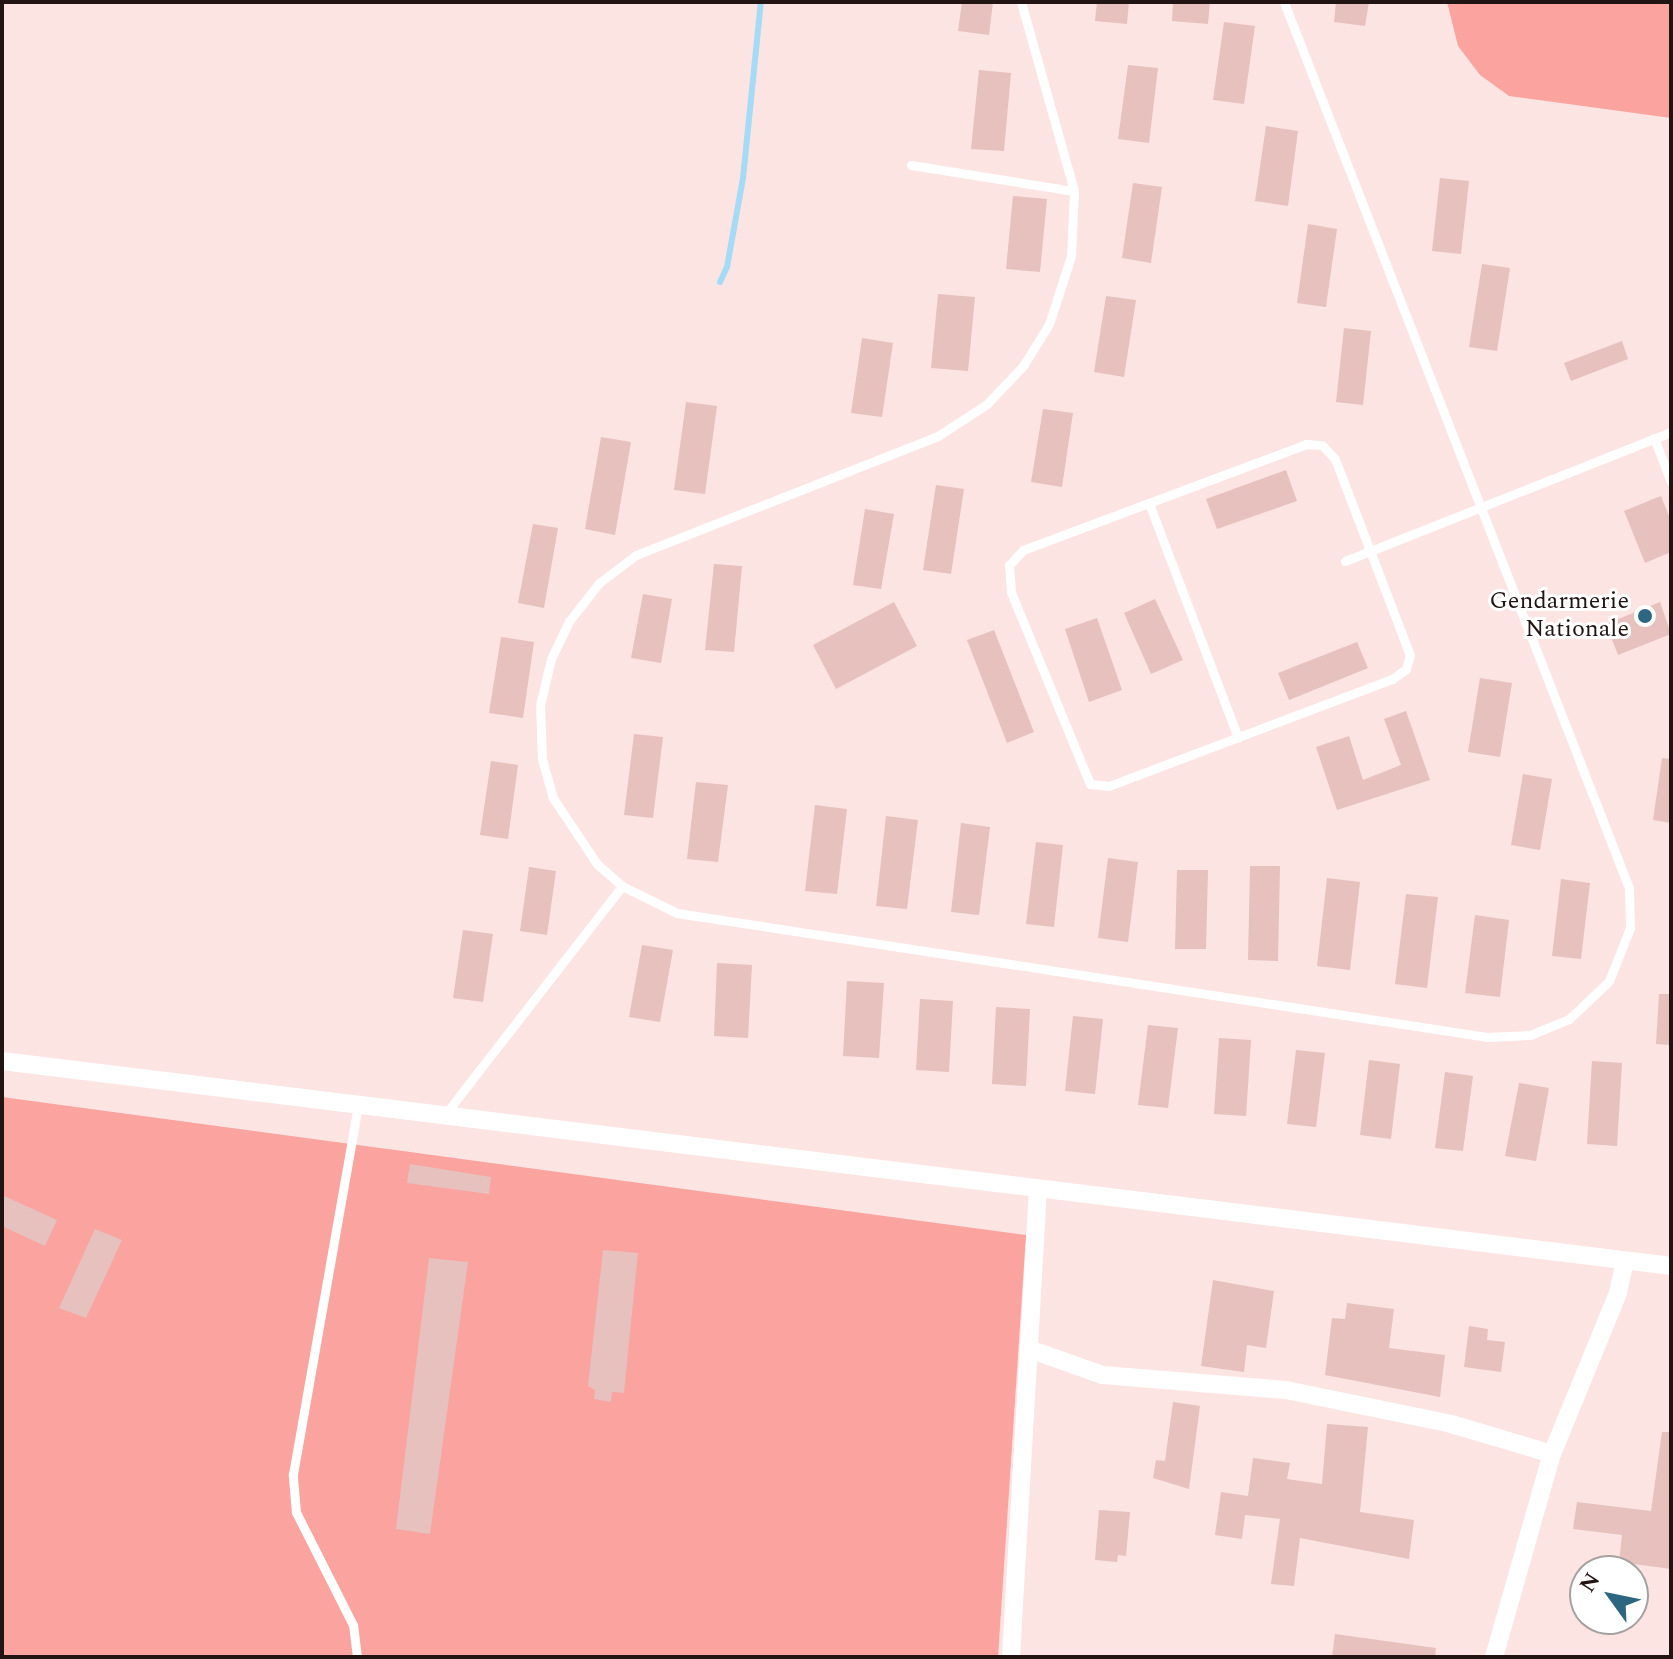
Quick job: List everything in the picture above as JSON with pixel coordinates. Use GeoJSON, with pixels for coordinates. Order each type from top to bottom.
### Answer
{"type":"FeatureCollection","features":[{"type":"Feature","properties":{"kind":"street"},"geometry":{"type":"LineString","coordinates":[[2,1061],[358,1102],[442,1118],[1671,1266]]}},
{"type":"Feature","properties":{"kind":"street"},"geometry":{"type":"LineString","coordinates":[[1011,1657],[1038,1190]]}},
{"type":"Feature","properties":{"kind":"street"},"geometry":{"type":"LineString","coordinates":[[1494,1657],[1552,1454],[1618,1293],[1625,1261]]}},
{"type":"Feature","properties":{"kind":"street"},"geometry":{"type":"LineString","coordinates":[[1029,1349],[1103,1375],[1286,1390],[1451,1424],[1552,1454]]}},
{"type":"Feature","properties":{"kind":"lane"},"geometry":{"type":"LineString","coordinates":[[1021,2],[1074,191],[1071,256],[1063,289],[1023,366],[987,404],[938,436],[636,555],[599,583],[569,621],[551,659],[540,705],[542,759],[553,798],[577,841],[622,886],[677,913],[1487,1037],[1530,1035],[1569,1019],[1592,1003],[1622,956],[1630,928],[1629,888],[1284,2]]}},
{"type":"Feature","properties":{"kind":"lane"},"geometry":{"type":"LineString","coordinates":[[911,165],[1074,191]]}},
{"type":"Feature","properties":{"kind":"lane"},"geometry":{"type":"LineString","coordinates":[[1345,561],[1671,432]]}},
{"type":"Feature","properties":{"kind":"lane"},"geometry":{"type":"LineString","coordinates":[[1654,438],[1671,482]]}},
{"type":"Feature","properties":{"kind":"lane"},"geometry":{"type":"LineString","coordinates":[[1306,444],[1322,445],[1335,459],[1371,551],[1410,655],[1406,669],[1392,679],[1109,786],[1090,784],[1011,592],[1009,565],[1023,550],[1150,506],[1306,444]]}},
{"type":"Feature","properties":{"kind":"lane"},"geometry":{"type":"LineString","coordinates":[[1150,506],[1238,738]]}},
{"type":"Feature","properties":{"kind":"lane"},"geometry":{"type":"LineString","coordinates":[[442,1118],[622,886]]}},
{"type":"Feature","properties":{"kind":"lane"},"geometry":{"type":"LineString","coordinates":[[357,1657],[353,1625],[296,1512],[293,1474],[358,1102]]}},
{"type":"Feature","properties":{"kind":"shaded area"},"geometry":{"type":"Polygon","coordinates":[[[1447,2],[1671,2],[1671,118],[1509,96],[1480,75],[1458,46],[1447,2]]]}},
{"type":"Feature","properties":{"kind":"shaded area"},"geometry":{"type":"Polygon","coordinates":[[[2,1097],[1026,1235],[998,1657],[2,1657],[2,1097]]]}},
{"type":"Feature","properties":{"kind":"building"},"geometry":{"type":"Polygon","coordinates":[[[962,2],[993,2],[989,35],[958,31],[962,2]]]}},
{"type":"Feature","properties":{"kind":"building"},"geometry":{"type":"Polygon","coordinates":[[[1097,2],[1129,2],[1127,24],[1095,21],[1097,2]]]}},
{"type":"Feature","properties":{"kind":"building"},"geometry":{"type":"Polygon","coordinates":[[[1173,2],[1210,2],[1208,24],[1172,21],[1173,2]]]}},
{"type":"Feature","properties":{"kind":"building"},"geometry":{"type":"Polygon","coordinates":[[[1336,2],[1369,2],[1365,26],[1334,22],[1336,2]]]}},
{"type":"Feature","properties":{"kind":"building"},"geometry":{"type":"Polygon","coordinates":[[[1224,22],[1255,26],[1244,104],[1213,100],[1224,22]]]}},
{"type":"Feature","properties":{"kind":"building"},"geometry":{"type":"Polygon","coordinates":[[[1128,65],[1158,68],[1149,143],[1118,139],[1128,65]]]}},
{"type":"Feature","properties":{"kind":"building"},"geometry":{"type":"Polygon","coordinates":[[[979,70],[1011,73],[1004,151],[971,149],[979,70]]]}},
{"type":"Feature","properties":{"kind":"building"},"geometry":{"type":"Polygon","coordinates":[[[1266,126],[1298,131],[1288,206],[1255,201],[1266,126]]]}},
{"type":"Feature","properties":{"kind":"building"},"geometry":{"type":"Polygon","coordinates":[[[1440,178],[1469,181],[1461,254],[1432,251],[1440,178]]]}},
{"type":"Feature","properties":{"kind":"building"},"geometry":{"type":"Polygon","coordinates":[[[1133,183],[1162,187],[1151,263],[1122,258],[1133,183]]]}},
{"type":"Feature","properties":{"kind":"building"},"geometry":{"type":"Polygon","coordinates":[[[1013,196],[1047,199],[1040,272],[1006,269],[1013,196]]]}},
{"type":"Feature","properties":{"kind":"building"},"geometry":{"type":"Polygon","coordinates":[[[1308,224],[1337,229],[1326,307],[1297,303],[1308,224]]]}},
{"type":"Feature","properties":{"kind":"building"},"geometry":{"type":"Polygon","coordinates":[[[1482,264],[1510,268],[1497,351],[1469,347],[1482,264]]]}},
{"type":"Feature","properties":{"kind":"building"},"geometry":{"type":"Polygon","coordinates":[[[938,294],[975,297],[968,371],[931,368],[938,294]]]}},
{"type":"Feature","properties":{"kind":"building"},"geometry":{"type":"Polygon","coordinates":[[[1106,296],[1136,300],[1124,377],[1094,372],[1106,296]]]}},
{"type":"Feature","properties":{"kind":"building"},"geometry":{"type":"Polygon","coordinates":[[[1344,328],[1371,331],[1363,405],[1336,402],[1344,328]]]}},
{"type":"Feature","properties":{"kind":"building"},"geometry":{"type":"Polygon","coordinates":[[[862,338],[893,343],[882,417],[851,413],[862,338]]]}},
{"type":"Feature","properties":{"kind":"building"},"geometry":{"type":"Polygon","coordinates":[[[1622,341],[1628,359],[1571,381],[1564,363],[1622,341]]]}},
{"type":"Feature","properties":{"kind":"building"},"geometry":{"type":"Polygon","coordinates":[[[686,402],[717,406],[705,494],[674,490],[686,402]]]}},
{"type":"Feature","properties":{"kind":"building"},"geometry":{"type":"Polygon","coordinates":[[[1043,409],[1073,413],[1062,487],[1031,482],[1043,409]]]}},
{"type":"Feature","properties":{"kind":"building"},"geometry":{"type":"Polygon","coordinates":[[[601,437],[631,442],[615,535],[585,529],[601,437]]]}},
{"type":"Feature","properties":{"kind":"building"},"geometry":{"type":"Polygon","coordinates":[[[1286,470],[1297,501],[1217,529],[1206,499],[1286,470]]]}},
{"type":"Feature","properties":{"kind":"building"},"geometry":{"type":"Polygon","coordinates":[[[936,485],[964,489],[951,574],[923,570],[936,485]]]}},
{"type":"Feature","properties":{"kind":"building"},"geometry":{"type":"Polygon","coordinates":[[[1661,496],[1671,521],[1671,552],[1645,563],[1624,511],[1661,496]]]}},
{"type":"Feature","properties":{"kind":"building"},"geometry":{"type":"Polygon","coordinates":[[[865,509],[894,514],[881,589],[853,585],[865,509]]]}},
{"type":"Feature","properties":{"kind":"building"},"geometry":{"type":"Polygon","coordinates":[[[533,524],[558,528],[544,608],[518,603],[533,524]]]}},
{"type":"Feature","properties":{"kind":"building"},"geometry":{"type":"Polygon","coordinates":[[[714,564],[742,566],[734,652],[705,650],[714,564]]]}},
{"type":"Feature","properties":{"kind":"building"},"geometry":{"type":"Polygon","coordinates":[[[643,594],[672,599],[661,663],[631,658],[643,594]]]}},
{"type":"Feature","properties":{"kind":"building"},"geometry":{"type":"Polygon","coordinates":[[[1155,599],[1183,660],[1151,674],[1124,613],[1155,599]]]}},
{"type":"Feature","properties":{"kind":"building"},"geometry":{"type":"Polygon","coordinates":[[[894,602],[917,646],[836,689],[813,645],[894,602]]]}},
{"type":"Feature","properties":{"kind":"building"},"geometry":{"type":"Polygon","coordinates":[[[1660,602],[1671,634],[1618,655],[1606,624],[1660,602]]]}},
{"type":"Feature","properties":{"kind":"building"},"geometry":{"type":"Polygon","coordinates":[[[1097,618],[1122,690],[1089,702],[1065,629],[1097,618]]]}},
{"type":"Feature","properties":{"kind":"building"},"geometry":{"type":"Polygon","coordinates":[[[994,630],[1034,732],[1007,743],[967,640],[994,630]]]}},
{"type":"Feature","properties":{"kind":"building"},"geometry":{"type":"Polygon","coordinates":[[[501,637],[534,642],[523,718],[489,713],[501,637]]]}},
{"type":"Feature","properties":{"kind":"building"},"geometry":{"type":"Polygon","coordinates":[[[1357,642],[1368,668],[1289,700],[1278,673],[1357,642]]]}},
{"type":"Feature","properties":{"kind":"building"},"geometry":{"type":"Polygon","coordinates":[[[1480,678],[1512,683],[1500,757],[1468,752],[1480,678]]]}},
{"type":"Feature","properties":{"kind":"building"},"geometry":{"type":"Polygon","coordinates":[[[1406,711],[1430,780],[1337,810],[1316,747],[1349,736],[1363,780],[1401,765],[1384,719],[1406,711]]]}},
{"type":"Feature","properties":{"kind":"building"},"geometry":{"type":"Polygon","coordinates":[[[634,734],[663,737],[653,818],[624,815],[634,734]]]}},
{"type":"Feature","properties":{"kind":"building"},"geometry":{"type":"Polygon","coordinates":[[[1662,758],[1671,759],[1671,823],[1653,820],[1662,758]]]}},
{"type":"Feature","properties":{"kind":"building"},"geometry":{"type":"Polygon","coordinates":[[[491,761],[518,765],[508,839],[480,835],[491,761]]]}},
{"type":"Feature","properties":{"kind":"building"},"geometry":{"type":"Polygon","coordinates":[[[1523,774],[1552,779],[1540,850],[1511,845],[1523,774]]]}},
{"type":"Feature","properties":{"kind":"building"},"geometry":{"type":"Polygon","coordinates":[[[696,782],[728,785],[718,862],[687,859],[696,782]]]}},
{"type":"Feature","properties":{"kind":"building"},"geometry":{"type":"Polygon","coordinates":[[[815,805],[847,809],[837,894],[805,891],[815,805]]]}},
{"type":"Feature","properties":{"kind":"building"},"geometry":{"type":"Polygon","coordinates":[[[886,816],[918,820],[907,909],[876,906],[886,816]]]}},
{"type":"Feature","properties":{"kind":"building"},"geometry":{"type":"Polygon","coordinates":[[[961,823],[990,827],[979,915],[951,912],[961,823]]]}},
{"type":"Feature","properties":{"kind":"building"},"geometry":{"type":"Polygon","coordinates":[[[1036,842],[1063,845],[1054,927],[1026,924],[1036,842]]]}},
{"type":"Feature","properties":{"kind":"building"},"geometry":{"type":"Polygon","coordinates":[[[1108,858],[1138,862],[1128,942],[1098,938],[1108,858]]]}},
{"type":"Feature","properties":{"kind":"building"},"geometry":{"type":"Polygon","coordinates":[[[1250,866],[1280,866],[1278,961],[1248,960],[1250,866]]]}},
{"type":"Feature","properties":{"kind":"building"},"geometry":{"type":"Polygon","coordinates":[[[529,867],[556,871],[547,935],[520,931],[529,867]]]}},
{"type":"Feature","properties":{"kind":"building"},"geometry":{"type":"Polygon","coordinates":[[[1177,870],[1208,870],[1206,949],[1175,949],[1177,870]]]}},
{"type":"Feature","properties":{"kind":"building"},"geometry":{"type":"Polygon","coordinates":[[[1327,878],[1360,882],[1350,970],[1317,966],[1327,878]]]}},
{"type":"Feature","properties":{"kind":"building"},"geometry":{"type":"Polygon","coordinates":[[[1561,879],[1590,883],[1581,959],[1552,956],[1561,879]]]}},
{"type":"Feature","properties":{"kind":"building"},"geometry":{"type":"Polygon","coordinates":[[[1406,894],[1438,897],[1427,988],[1395,984],[1406,894]]]}},
{"type":"Feature","properties":{"kind":"building"},"geometry":{"type":"Polygon","coordinates":[[[1475,915],[1509,920],[1500,997],[1465,993],[1475,915]]]}},
{"type":"Feature","properties":{"kind":"building"},"geometry":{"type":"Polygon","coordinates":[[[463,930],[493,934],[483,1002],[453,998],[463,930]]]}},
{"type":"Feature","properties":{"kind":"building"},"geometry":{"type":"Polygon","coordinates":[[[642,945],[673,950],[660,1022],[629,1017],[642,945]]]}},
{"type":"Feature","properties":{"kind":"building"},"geometry":{"type":"Polygon","coordinates":[[[717,963],[752,965],[748,1038],[714,1036],[717,963]]]}},
{"type":"Feature","properties":{"kind":"building"},"geometry":{"type":"Polygon","coordinates":[[[847,981],[884,983],[879,1058],[843,1056],[847,981]]]}},
{"type":"Feature","properties":{"kind":"building"},"geometry":{"type":"Polygon","coordinates":[[[1659,994],[1671,994],[1671,1045],[1656,1044],[1659,994]]]}},
{"type":"Feature","properties":{"kind":"building"},"geometry":{"type":"Polygon","coordinates":[[[920,999],[953,1001],[949,1072],[916,1070],[920,999]]]}},
{"type":"Feature","properties":{"kind":"building"},"geometry":{"type":"Polygon","coordinates":[[[996,1007],[1030,1009],[1026,1086],[992,1084],[996,1007]]]}},
{"type":"Feature","properties":{"kind":"building"},"geometry":{"type":"Polygon","coordinates":[[[1073,1016],[1103,1019],[1095,1094],[1065,1091],[1073,1016]]]}},
{"type":"Feature","properties":{"kind":"building"},"geometry":{"type":"Polygon","coordinates":[[[1148,1025],[1178,1028],[1168,1108],[1138,1105],[1148,1025]]]}},
{"type":"Feature","properties":{"kind":"building"},"geometry":{"type":"Polygon","coordinates":[[[1219,1038],[1251,1040],[1246,1116],[1214,1114],[1219,1038]]]}},
{"type":"Feature","properties":{"kind":"building"},"geometry":{"type":"Polygon","coordinates":[[[1296,1050],[1325,1053],[1316,1127],[1287,1124],[1296,1050]]]}},
{"type":"Feature","properties":{"kind":"building"},"geometry":{"type":"Polygon","coordinates":[[[1369,1060],[1400,1064],[1391,1139],[1360,1135],[1369,1060]]]}},
{"type":"Feature","properties":{"kind":"building"},"geometry":{"type":"Polygon","coordinates":[[[1592,1061],[1622,1063],[1617,1146],[1587,1144],[1592,1061]]]}},
{"type":"Feature","properties":{"kind":"building"},"geometry":{"type":"Polygon","coordinates":[[[1445,1072],[1473,1076],[1463,1151],[1435,1148],[1445,1072]]]}},
{"type":"Feature","properties":{"kind":"building"},"geometry":{"type":"Polygon","coordinates":[[[1519,1083],[1549,1088],[1536,1161],[1505,1156],[1519,1083]]]}},
{"type":"Feature","properties":{"kind":"building"},"geometry":{"type":"Polygon","coordinates":[[[410,1164],[491,1177],[489,1194],[407,1183],[410,1164]]]}},
{"type":"Feature","properties":{"kind":"building"},"geometry":{"type":"Polygon","coordinates":[[[2,1195],[57,1220],[45,1246],[2,1226],[2,1195]]]}},
{"type":"Feature","properties":{"kind":"building"},"geometry":{"type":"Polygon","coordinates":[[[95,1229],[122,1240],[86,1318],[59,1308],[95,1229]]]}},
{"type":"Feature","properties":{"kind":"building"},"geometry":{"type":"Polygon","coordinates":[[[603,1250],[638,1253],[624,1393],[612,1392],[611,1402],[594,1399],[595,1390],[588,1386],[603,1250]]]}},
{"type":"Feature","properties":{"kind":"building"},"geometry":{"type":"Polygon","coordinates":[[[429,1258],[468,1262],[430,1534],[396,1529],[429,1258]]]}},
{"type":"Feature","properties":{"kind":"building"},"geometry":{"type":"Polygon","coordinates":[[[1213,1280],[1274,1291],[1266,1348],[1247,1345],[1244,1372],[1201,1366],[1213,1280]]]}},
{"type":"Feature","properties":{"kind":"building"},"geometry":{"type":"Polygon","coordinates":[[[1347,1303],[1394,1309],[1389,1348],[1445,1355],[1440,1397],[1325,1375],[1332,1318],[1345,1319],[1347,1303]]]}},
{"type":"Feature","properties":{"kind":"building"},"geometry":{"type":"Polygon","coordinates":[[[1469,1326],[1488,1329],[1487,1340],[1505,1342],[1501,1372],[1464,1367],[1469,1326]]]}},
{"type":"Feature","properties":{"kind":"building"},"geometry":{"type":"Polygon","coordinates":[[[1173,1402],[1200,1406],[1189,1489],[1153,1478],[1156,1460],[1165,1461],[1173,1402]]]}},
{"type":"Feature","properties":{"kind":"building"},"geometry":{"type":"Polygon","coordinates":[[[1327,1424],[1368,1427],[1360,1512],[1414,1520],[1409,1559],[1300,1538],[1294,1586],[1271,1584],[1280,1519],[1245,1515],[1242,1539],[1215,1535],[1221,1492],[1248,1496],[1253,1458],[1290,1463],[1287,1479],[1322,1484],[1327,1424]]]}},
{"type":"Feature","properties":{"kind":"building"},"geometry":{"type":"Polygon","coordinates":[[[1662,1432],[1671,1432],[1671,1569],[1649,1566],[1649,1555],[1620,1555],[1622,1535],[1573,1529],[1577,1502],[1651,1511],[1662,1432]]]}},
{"type":"Feature","properties":{"kind":"building"},"geometry":{"type":"Polygon","coordinates":[[[1099,1510],[1130,1512],[1126,1556],[1118,1555],[1117,1562],[1095,1560],[1099,1510]]]}},
{"type":"Feature","properties":{"kind":"building"},"geometry":{"type":"Polygon","coordinates":[[[1335,1634],[1436,1648],[1435,1657],[1332,1657],[1335,1634]]]}},
{"type":"Feature","properties":{"kind":"waterway"},"geometry":{"type":"LineString","coordinates":[[720,282],[727,267],[743,178],[761,2]]}},
{"type":"Feature","properties":{"kind":"place","name":"Gendarmerie Nationale"},"geometry":{"type":"Point","coordinates":[1645,616]}}]}
